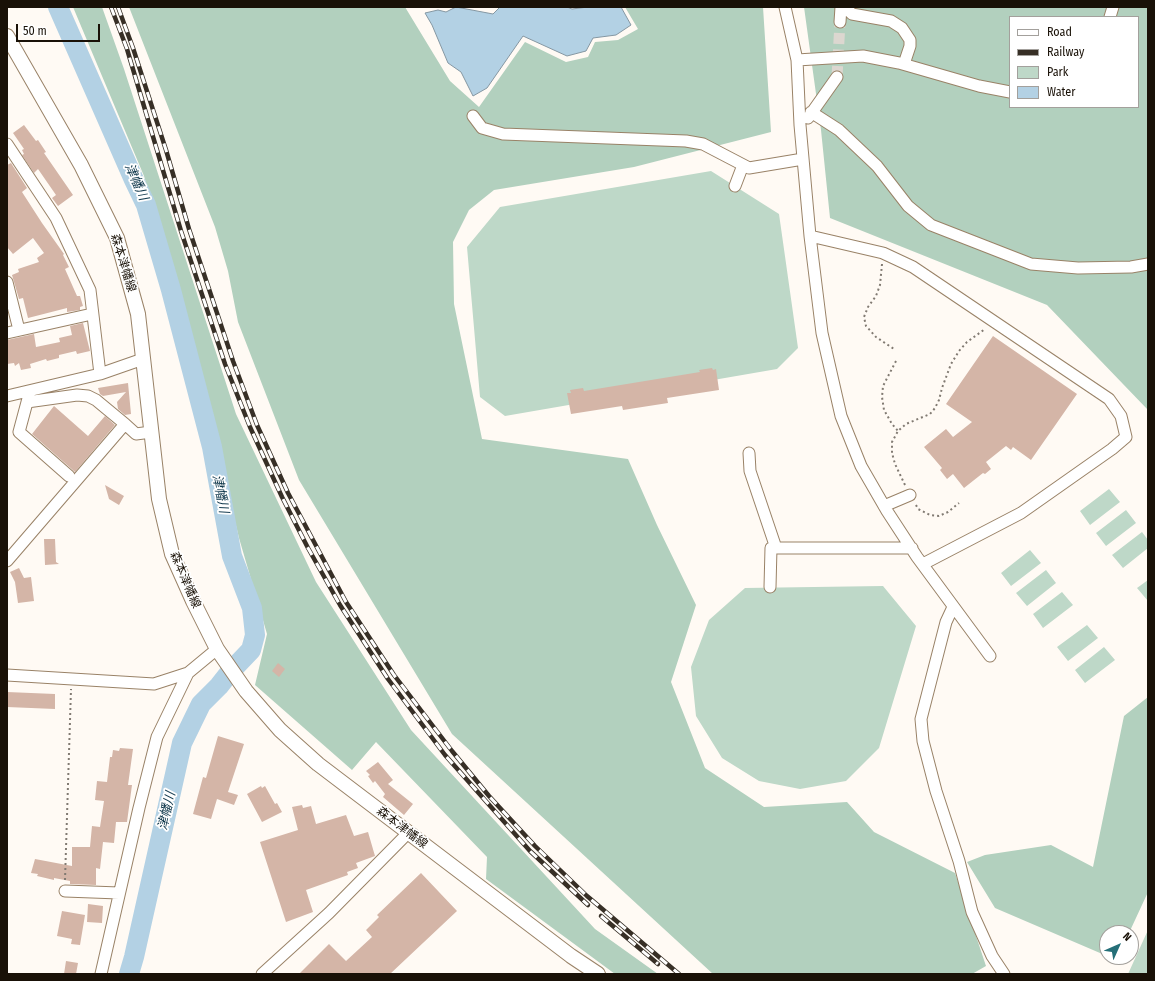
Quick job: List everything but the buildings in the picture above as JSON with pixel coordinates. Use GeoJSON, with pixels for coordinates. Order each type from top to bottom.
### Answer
{"type":"FeatureCollection","features":[{"type":"Feature","properties":{"kind":"main road","name":"森本津幡線"},"geometry":{"type":"LineString","coordinates":[[7,36],[82,165],[118,238],[138,314],[159,499],[172,554],[193,601],[217,648],[246,691],[280,730],[318,764],[571,956],[598,974]]}},
{"type":"Feature","properties":{"kind":"street"},"geometry":{"type":"LineString","coordinates":[[785,7],[797,60],[800,125],[810,236],[822,333],[841,416],[861,466],[884,506],[953,607],[990,656]]}},
{"type":"Feature","properties":{"kind":"street"},"geometry":{"type":"LineString","coordinates":[[840,22],[841,7]]}},
{"type":"Feature","properties":{"kind":"street"},"geometry":{"type":"LineString","coordinates":[[845,7],[852,14],[891,21],[902,28],[910,40],[910,46],[904,64]]}},
{"type":"Feature","properties":{"kind":"street"},"geometry":{"type":"LineString","coordinates":[[797,60],[863,56],[904,64],[978,86],[1009,92]]}},
{"type":"Feature","properties":{"kind":"street"},"geometry":{"type":"LineString","coordinates":[[800,125],[837,77]]}},
{"type":"Feature","properties":{"kind":"street"},"geometry":{"type":"LineString","coordinates":[[811,112],[839,130],[877,166],[908,206],[931,225],[1031,264],[1078,268],[1131,267],[1148,264]]}},
{"type":"Feature","properties":{"kind":"street"},"geometry":{"type":"LineString","coordinates":[[473,116],[482,128],[503,134],[686,141],[703,144],[749,168],[803,159]]}},
{"type":"Feature","properties":{"kind":"street"},"geometry":{"type":"LineString","coordinates":[[7,144],[56,218],[90,290],[100,374]]}},
{"type":"Feature","properties":{"kind":"street"},"geometry":{"type":"LineString","coordinates":[[735,186],[743,165]]}},
{"type":"Feature","properties":{"kind":"street"},"geometry":{"type":"LineString","coordinates":[[810,236],[883,253],[913,267],[1109,400],[1121,416],[1126,437],[1112,449],[1021,513],[923,564]]}},
{"type":"Feature","properties":{"kind":"street"},"geometry":{"type":"LineString","coordinates":[[7,282],[19,330]]}},
{"type":"Feature","properties":{"kind":"street"},"geometry":{"type":"LineString","coordinates":[[7,332],[92,314]]}},
{"type":"Feature","properties":{"kind":"street"},"geometry":{"type":"LineString","coordinates":[[28,397],[143,359]]}},
{"type":"Feature","properties":{"kind":"street"},"geometry":{"type":"LineString","coordinates":[[7,396],[88,396],[96,400],[136,434],[151,432]]}},
{"type":"Feature","properties":{"kind":"street"},"geometry":{"type":"LineString","coordinates":[[28,397],[19,432],[70,476]]}},
{"type":"Feature","properties":{"kind":"street"},"geometry":{"type":"LineString","coordinates":[[7,561],[125,424]]}},
{"type":"Feature","properties":{"kind":"street"},"geometry":{"type":"LineString","coordinates":[[749,453],[750,471],[776,548]]}},
{"type":"Feature","properties":{"kind":"street"},"geometry":{"type":"LineString","coordinates":[[884,506],[910,495]]}},
{"type":"Feature","properties":{"kind":"street"},"geometry":{"type":"LineString","coordinates":[[770,587],[771,548],[912,548]]}},
{"type":"Feature","properties":{"kind":"street"},"geometry":{"type":"LineString","coordinates":[[953,607],[946,622],[921,720],[923,741],[936,791],[959,861],[972,912],[992,956],[1004,974]]}},
{"type":"Feature","properties":{"kind":"street"},"geometry":{"type":"LineString","coordinates":[[7,674],[154,684],[188,673],[217,648]]}},
{"type":"Feature","properties":{"kind":"street"},"geometry":{"type":"LineString","coordinates":[[101,974],[138,808],[157,737],[188,673]]}},
{"type":"Feature","properties":{"kind":"street"},"geometry":{"type":"LineString","coordinates":[[262,974],[328,913],[408,833]]}},
{"type":"Feature","properties":{"kind":"street"},"geometry":{"type":"LineString","coordinates":[[65,891],[119,893]]}},
{"type":"Feature","properties":{"kind":"path"},"geometry":{"type":"LineString","coordinates":[[883,253],[880,285],[876,296],[868,307],[864,317],[866,326],[876,337],[894,349]]}},
{"type":"Feature","properties":{"kind":"path"},"geometry":{"type":"LineString","coordinates":[[959,503],[948,512],[939,516],[930,515],[918,508],[895,464],[892,453],[892,442],[898,431],[906,424],[930,414],[935,408],[939,400],[946,375],[955,357],[967,342],[986,328],[991,320]]}},
{"type":"Feature","properties":{"kind":"path"},"geometry":{"type":"LineString","coordinates":[[896,361],[883,386],[882,397],[884,410],[898,431]]}},
{"type":"Feature","properties":{"kind":"path"},"geometry":{"type":"LineString","coordinates":[[65,891],[71,679]]}},
{"type":"Feature","properties":{"kind":"green space"},"geometry":{"type":"Polygon","coordinates":[[[73,7],[102,7],[124,69],[236,414],[316,582],[411,730],[595,929],[658,974],[615,974],[486,879],[487,857],[376,742],[352,770],[255,685],[267,634],[239,538],[190,334],[144,176],[73,7]]]}},
{"type":"Feature","properties":{"kind":"green space"},"geometry":{"type":"Polygon","coordinates":[[[129,7],[405,7],[450,81],[479,107],[525,42],[566,62],[588,57],[595,42],[618,40],[638,29],[625,7],[763,7],[771,132],[634,167],[494,190],[469,210],[453,242],[454,304],[482,439],[628,459],[657,525],[696,605],[671,682],[705,768],[764,807],[847,802],[874,832],[955,873],[986,966],[972,974],[713,974],[452,734],[299,480],[238,322],[228,271],[215,227],[129,7]]]}},
{"type":"Feature","properties":{"kind":"green space"},"geometry":{"type":"Polygon","coordinates":[[[804,7],[1148,7],[1148,410],[1047,305],[830,218],[821,130],[804,7]]]}},
{"type":"Feature","properties":{"kind":"green space"},"geometry":{"type":"Polygon","coordinates":[[[711,171],[779,214],[798,348],[777,369],[505,416],[480,397],[467,247],[500,207],[711,171]]]}},
{"type":"Feature","properties":{"kind":"green space"},"geometry":{"type":"Polygon","coordinates":[[[1109,489],[1120,502],[1090,525],[1080,511],[1109,489]]]}},
{"type":"Feature","properties":{"kind":"green space"},"geometry":{"type":"Polygon","coordinates":[[[1126,510],[1136,523],[1106,546],[1096,533],[1126,510]]]}},
{"type":"Feature","properties":{"kind":"green space"},"geometry":{"type":"Polygon","coordinates":[[[1142,532],[1148,540],[1148,548],[1123,568],[1112,555],[1142,532]]]}},
{"type":"Feature","properties":{"kind":"green space"},"geometry":{"type":"Polygon","coordinates":[[[1030,550],[1041,563],[1011,586],[1001,573],[1030,550]]]}},
{"type":"Feature","properties":{"kind":"green space"},"geometry":{"type":"Polygon","coordinates":[[[1046,570],[1056,583],[1027,606],[1016,593],[1046,570]]]}},
{"type":"Feature","properties":{"kind":"green space"},"geometry":{"type":"Polygon","coordinates":[[[1148,580],[1148,601],[1137,588],[1148,580]]]}},
{"type":"Feature","properties":{"kind":"green space"},"geometry":{"type":"Polygon","coordinates":[[[883,586],[916,626],[879,748],[846,781],[800,789],[759,781],[722,758],[696,716],[691,667],[709,620],[745,588],[883,586]]]}},
{"type":"Feature","properties":{"kind":"green space"},"geometry":{"type":"Polygon","coordinates":[[[1062,592],[1073,605],[1043,628],[1033,614],[1062,592]]]}},
{"type":"Feature","properties":{"kind":"green space"},"geometry":{"type":"Polygon","coordinates":[[[1087,625],[1098,638],[1068,661],[1057,647],[1087,625]]]}},
{"type":"Feature","properties":{"kind":"green space"},"geometry":{"type":"Polygon","coordinates":[[[1104,647],[1115,660],[1085,683],[1075,670],[1104,647]]]}},
{"type":"Feature","properties":{"kind":"green space"},"geometry":{"type":"Polygon","coordinates":[[[1148,697],[1148,892],[1133,925],[1099,925],[1099,953],[995,908],[967,862],[985,855],[1051,845],[1093,867],[1124,716],[1148,697]]]}},
{"type":"Feature","properties":{"kind":"green space"},"geometry":{"type":"Polygon","coordinates":[[[1148,930],[1148,974],[1128,974],[1132,965],[1139,965],[1139,950],[1148,930]]]}},
{"type":"Feature","properties":{"kind":"water"},"geometry":{"type":"Polygon","coordinates":[[[456,7],[493,14],[500,7],[567,7],[572,9],[588,7],[621,7],[631,25],[616,35],[593,38],[586,51],[567,56],[523,36],[487,88],[473,96],[461,72],[448,63],[432,25],[425,13],[438,10],[446,12],[456,7]]]}},
{"type":"Feature","properties":{"kind":"waterway","name":"津幡川"},"geometry":{"type":"LineString","coordinates":[[58,7],[146,205],[171,290],[212,447],[232,556],[252,608],[255,635],[251,650],[201,704],[182,743],[129,974]]}},
{"type":"Feature","properties":{"kind":"tunnel"},"geometry":{"type":"LineString","coordinates":[[837,77],[840,22]]}},
{"type":"Feature","properties":{"kind":"railway"},"geometry":{"type":"LineString","coordinates":[[111,7],[127,49],[181,231],[225,364],[250,427],[282,497],[308,548],[340,605],[388,679],[445,755],[530,851],[588,905]]}},
{"type":"Feature","properties":{"kind":"railway"},"geometry":{"type":"LineString","coordinates":[[118,7],[166,150],[189,229],[233,361],[257,425],[288,493],[346,602],[394,675],[452,751],[489,796],[535,846],[587,896],[679,974]]}},
{"type":"Feature","properties":{"kind":"railway"},"geometry":{"type":"LineString","coordinates":[[601,916],[658,964]]}}]}
